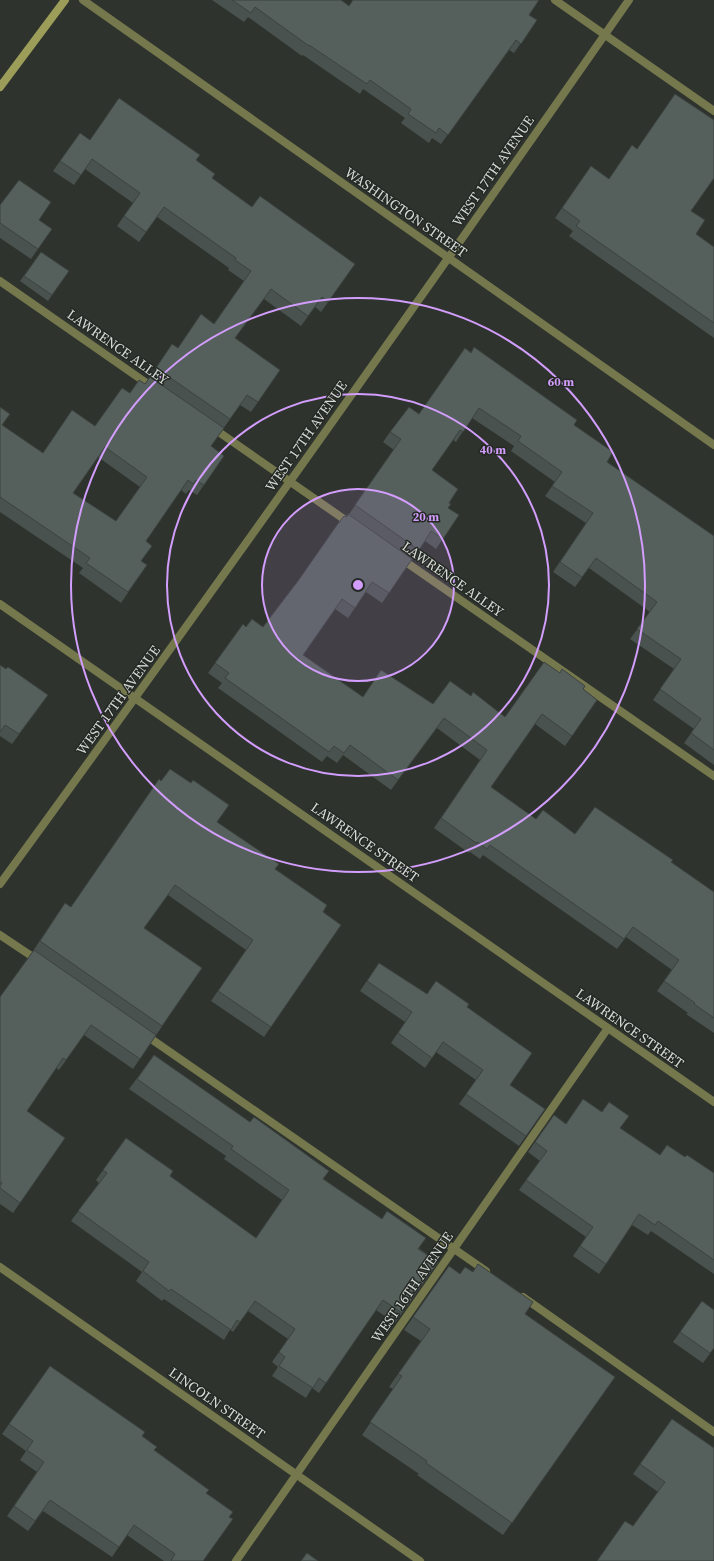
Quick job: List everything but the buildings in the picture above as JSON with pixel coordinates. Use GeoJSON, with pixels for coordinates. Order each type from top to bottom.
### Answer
{"type":"FeatureCollection","features":[{"type":"Feature","properties":{"kind":"main road"},"geometry":{"type":"LineString","coordinates":[[0,87],[64,0]]}},
{"type":"Feature","properties":{"kind":"street","name":"WASHINGTON STREET"},"geometry":{"type":"LineString","coordinates":[[83,0],[714,444]]}},
{"type":"Feature","properties":{"kind":"street"},"geometry":{"type":"LineString","coordinates":[[555,0],[714,111]]}},
{"type":"Feature","properties":{"kind":"street","name":"WEST 17TH AVENUE"},"geometry":{"type":"LineString","coordinates":[[0,884],[136,698],[290,482],[629,0]]}},
{"type":"Feature","properties":{"kind":"street","name":"LAWRENCE ALLEY"},"geometry":{"type":"LineString","coordinates":[[0,281],[161,392]]}},
{"type":"Feature","properties":{"kind":"street"},"geometry":{"type":"LineString","coordinates":[[206,424],[355,527]]}},
{"type":"Feature","properties":{"kind":"street","name":"LAWRENCE ALLEY"},"geometry":{"type":"LineString","coordinates":[[394,554],[714,776]]}},
{"type":"Feature","properties":{"kind":"street","name":"LAWRENCE STREET"},"geometry":{"type":"LineString","coordinates":[[0,604],[714,1102]]}},
{"type":"Feature","properties":{"kind":"street"},"geometry":{"type":"LineString","coordinates":[[0,935],[46,966]]}},
{"type":"Feature","properties":{"kind":"street","name":"WEST 16TH AVENUE"},"geometry":{"type":"LineString","coordinates":[[236,1561],[608,1028]]}},
{"type":"Feature","properties":{"kind":"street"},"geometry":{"type":"LineString","coordinates":[[136,1029],[494,1276]]}},
{"type":"Feature","properties":{"kind":"street","name":"LINCOLN STREET"},"geometry":{"type":"LineString","coordinates":[[0,1267],[420,1561]]}},
{"type":"Feature","properties":{"kind":"street"},"geometry":{"type":"LineString","coordinates":[[513,1290],[714,1432]]}}]}
